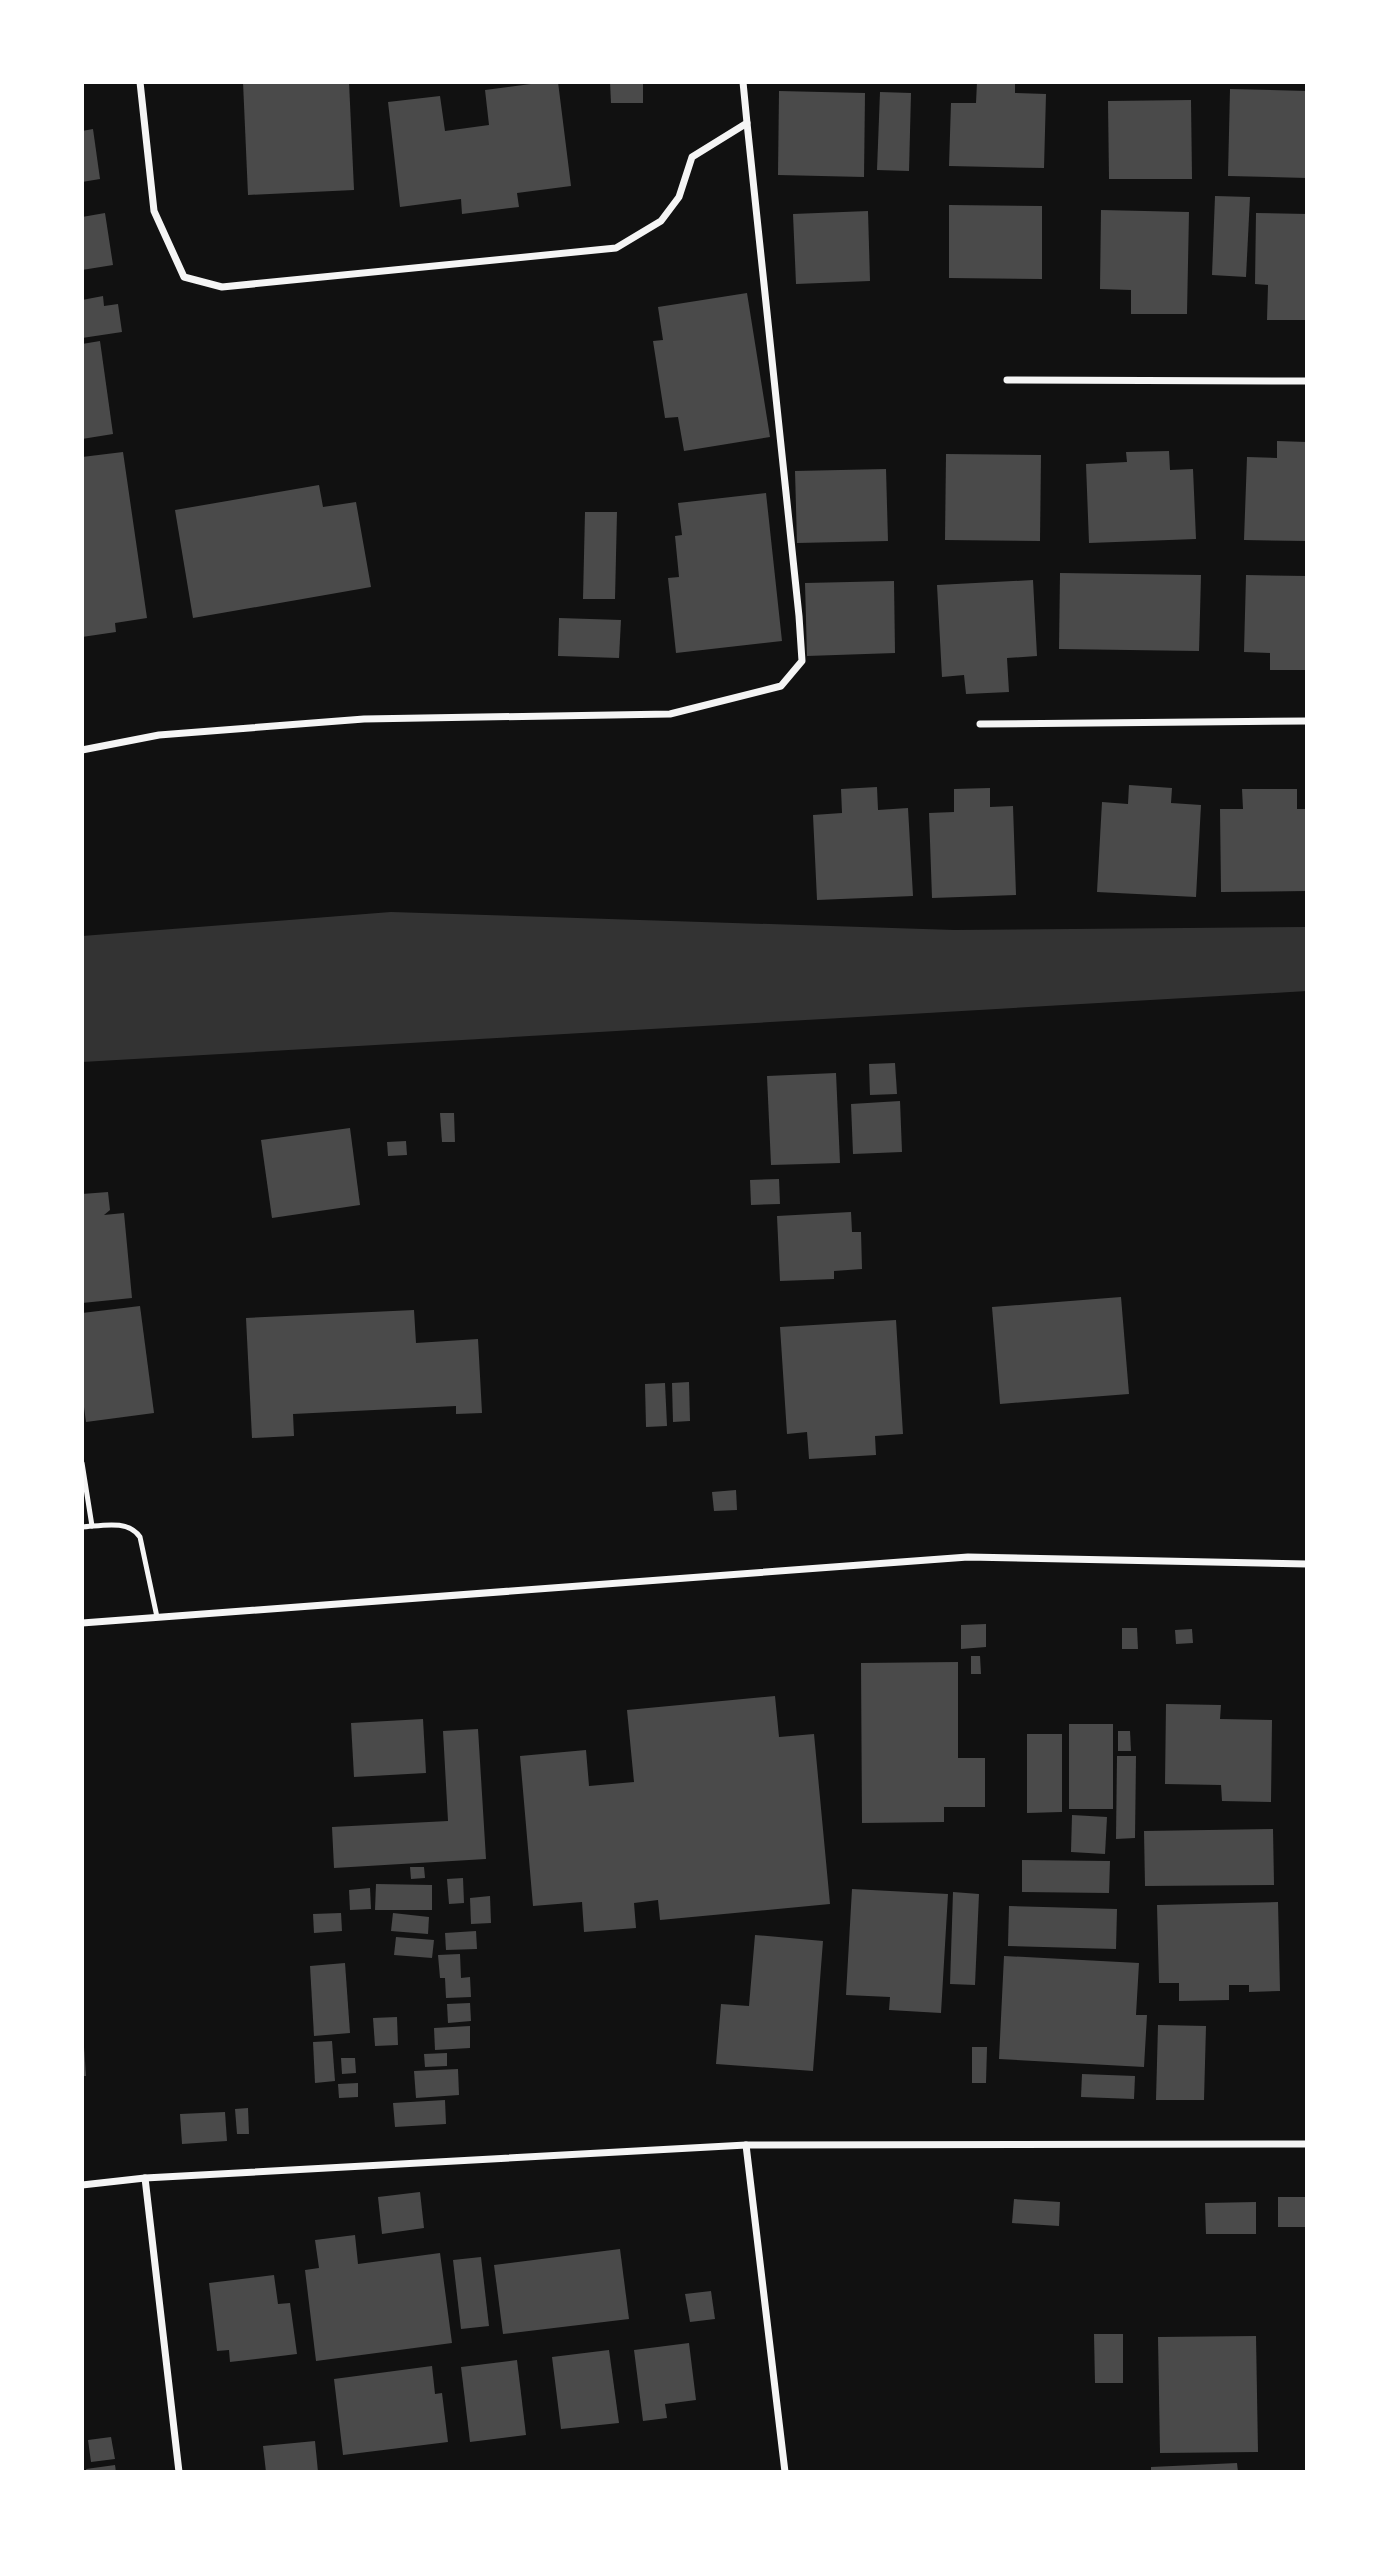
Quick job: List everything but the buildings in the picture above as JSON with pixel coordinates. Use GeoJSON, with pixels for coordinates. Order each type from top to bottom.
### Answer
{"type":"FeatureCollection","features":[{"type":"Feature","properties":{"kind":"street"},"geometry":{"type":"LineString","coordinates":[[140,82],[154,211],[184,276],[222,287],[616,248],[661,221],[679,197],[692,158],[747,123]]}},
{"type":"Feature","properties":{"kind":"street"},"geometry":{"type":"LineString","coordinates":[[82,750],[159,735],[364,719],[670,714],[781,686],[802,661],[743,82]]}},
{"type":"Feature","properties":{"kind":"street"},"geometry":{"type":"LineString","coordinates":[[1007,380],[1307,381]]}},
{"type":"Feature","properties":{"kind":"street"},"geometry":{"type":"LineString","coordinates":[[980,724],[1307,721]]}},
{"type":"Feature","properties":{"kind":"street"},"geometry":{"type":"LineString","coordinates":[[82,1623],[968,1557],[1307,1564]]}},
{"type":"Feature","properties":{"kind":"street"},"geometry":{"type":"LineString","coordinates":[[82,2185],[145,2178],[746,2146],[1307,2144]]}},
{"type":"Feature","properties":{"kind":"street"},"geometry":{"type":"LineString","coordinates":[[746,2146],[785,2472]]}},
{"type":"Feature","properties":{"kind":"street"},"geometry":{"type":"LineString","coordinates":[[145,2178],[179,2472]]}},
{"type":"Feature","properties":{"kind":"lane"},"geometry":{"type":"LineString","coordinates":[[82,1463],[92,1526]]}},
{"type":"Feature","properties":{"kind":"lane"},"geometry":{"type":"LineString","coordinates":[[82,1527],[118,1525],[137,1532],[157,1617]]}},
{"type":"Feature","properties":{"kind":"shaded area"},"geometry":{"type":"Polygon","coordinates":[[[391,912],[954,930],[1307,927],[1307,991],[82,1062],[82,936],[391,912]]]}}]}
